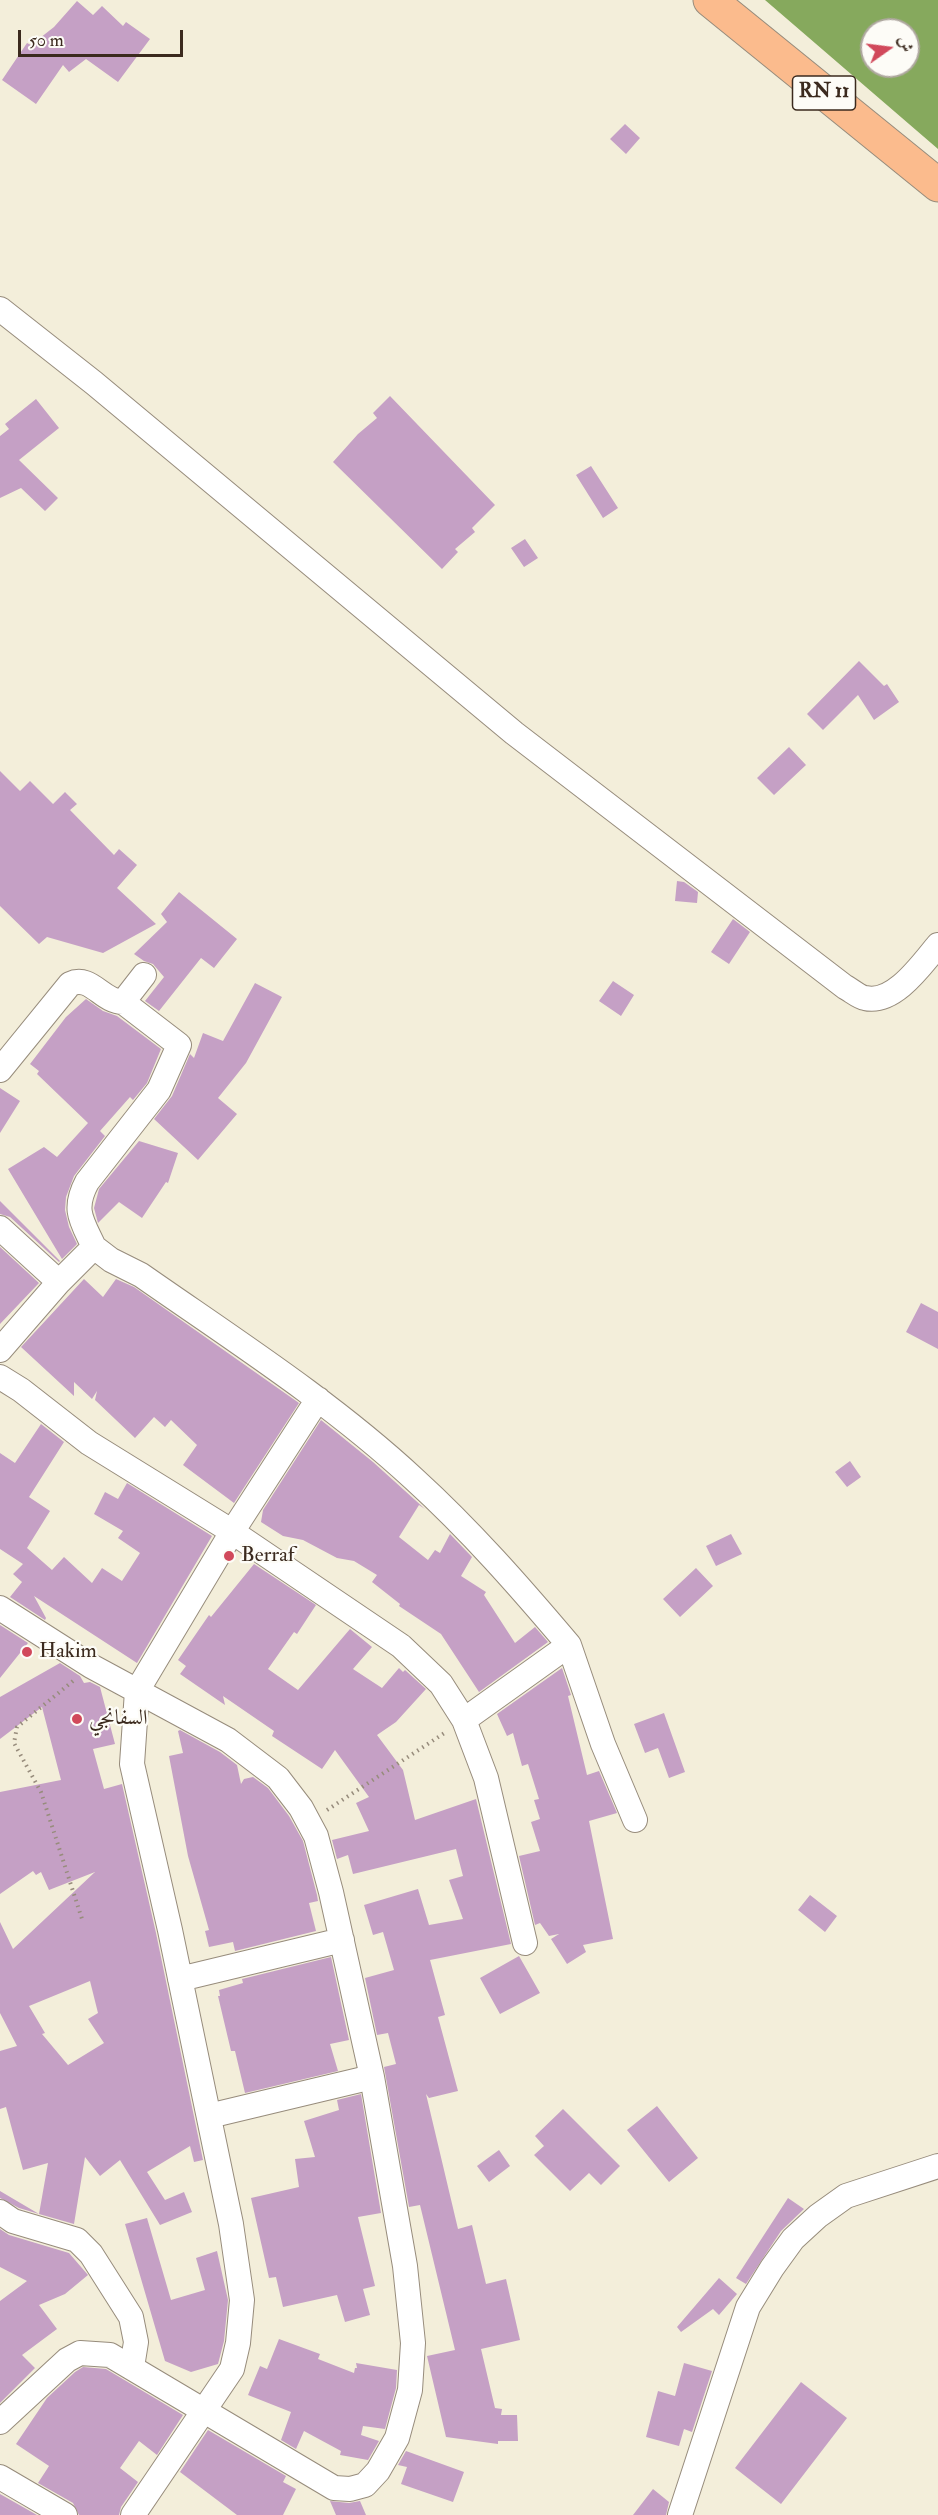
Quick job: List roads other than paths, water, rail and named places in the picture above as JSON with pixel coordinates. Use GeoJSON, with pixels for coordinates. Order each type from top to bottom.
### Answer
{"type":"FeatureCollection","features":[{"type":"Feature","properties":{"kind":"main road","name":"RN 11"},"geometry":{"type":"LineString","coordinates":[[710,0],[938,185]]}},
{"type":"Feature","properties":{"kind":"street"},"geometry":{"type":"LineString","coordinates":[[0,309],[94,382],[514,733],[845,987],[865,998],[881,999],[892,994],[938,945]]}},
{"type":"Feature","properties":{"kind":"street"},"geometry":{"type":"LineString","coordinates":[[123,1002],[144,975]]}},
{"type":"Feature","properties":{"kind":"street"},"geometry":{"type":"LineString","coordinates":[[0,1070],[70,984],[77,981],[85,982],[112,1000],[123,1002],[179,1044],[159,1090],[87,1182],[79,1196],[79,1214],[94,1247],[111,1260],[141,1275],[318,1399],[412,1478],[469,1532],[569,1645],[603,1744],[636,1820]]}},
{"type":"Feature","properties":{"kind":"street"},"geometry":{"type":"LineString","coordinates":[[0,1228],[58,1282]]}},
{"type":"Feature","properties":{"kind":"street"},"geometry":{"type":"LineString","coordinates":[[0,1350],[58,1282],[94,1247]]}},
{"type":"Feature","properties":{"kind":"street"},"geometry":{"type":"LineString","coordinates":[[0,1377],[21,1390],[89,1443],[232,1532],[401,1646],[441,1684],[464,1720],[486,1778],[525,1943]]}},
{"type":"Feature","properties":{"kind":"street"},"geometry":{"type":"LineString","coordinates":[[133,2515],[232,2369],[238,2343],[242,2300],[231,2224],[209,2116],[132,1764],[137,1690],[232,1532],[318,1399]]}},
{"type":"Feature","properties":{"kind":"street"},"geometry":{"type":"LineString","coordinates":[[0,2422],[67,2360],[80,2352],[110,2355],[334,2488],[350,2489],[365,2485],[378,2471],[397,2439],[410,2390],[413,2343],[405,2266],[372,2077],[342,1941],[316,1836],[309,1822],[279,1778],[228,1740],[91,1666],[2,1610]]}},
{"type":"Feature","properties":{"kind":"street"},"geometry":{"type":"LineString","coordinates":[[464,1720],[569,1645]]}},
{"type":"Feature","properties":{"kind":"street"},"geometry":{"type":"LineString","coordinates":[[180,1979],[342,1941]]}},
{"type":"Feature","properties":{"kind":"street"},"geometry":{"type":"LineString","coordinates":[[209,2116],[372,2077]]}},
{"type":"Feature","properties":{"kind":"street"},"geometry":{"type":"LineString","coordinates":[[680,2515],[748,2307],[793,2239],[818,2216],[846,2196],[938,2166]]}},
{"type":"Feature","properties":{"kind":"street"},"geometry":{"type":"LineString","coordinates":[[0,2212],[13,2221],[77,2240],[91,2254],[131,2317],[136,2342],[132,2367]]}},
{"type":"Feature","properties":{"kind":"street"},"geometry":{"type":"LineString","coordinates":[[0,2477],[65,2515]]}},
{"type":"Feature","properties":{"kind":"place","name":"Berraf"},"geometry":{"type":"Point","coordinates":[229,1556]}},
{"type":"Feature","properties":{"kind":"place","name":"Hakim"},"geometry":{"type":"Point","coordinates":[27,1652]}},
{"type":"Feature","properties":{"kind":"place","name":"السفانجي"},"geometry":{"type":"Point","coordinates":[77,1719]}}]}
